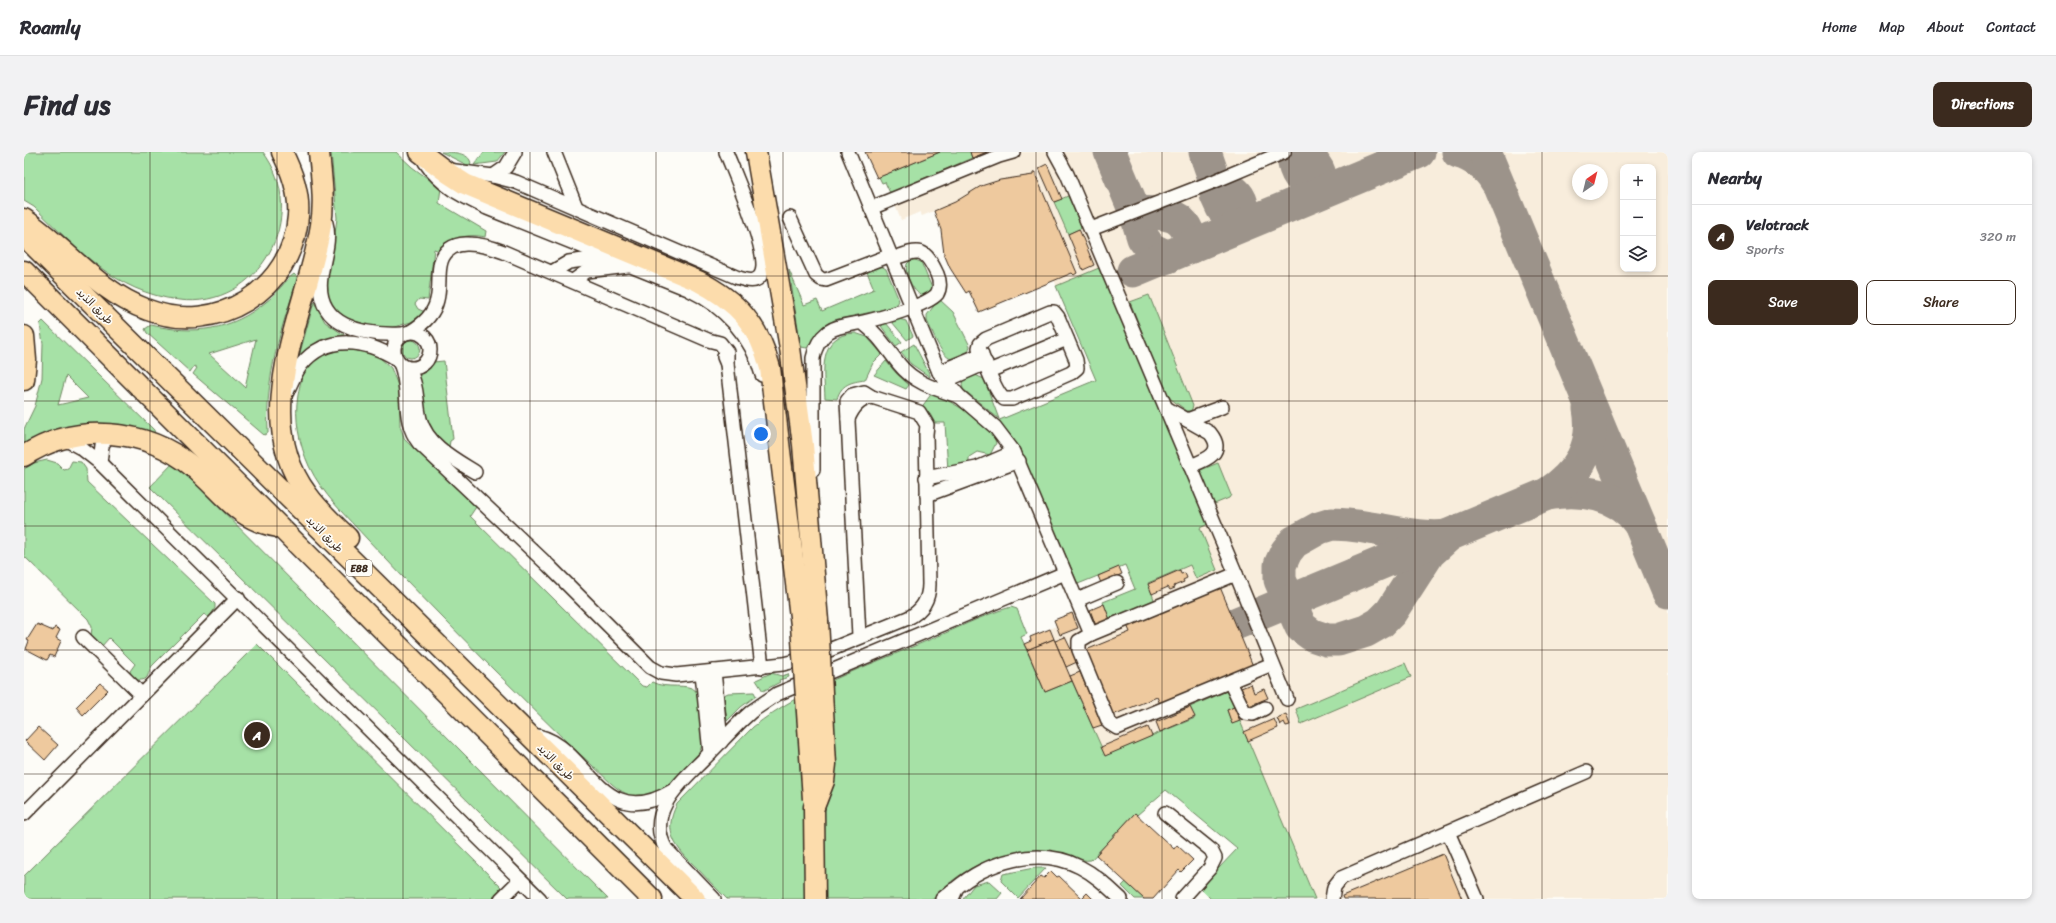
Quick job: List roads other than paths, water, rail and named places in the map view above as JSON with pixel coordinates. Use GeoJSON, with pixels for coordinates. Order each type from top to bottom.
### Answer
{"type":"FeatureCollection","features":[{"type":"Feature","properties":{"kind":"highway"},"geometry":{"type":"LineString","coordinates":[[24,219],[110,292],[129,302],[170,317],[189,318],[208,316],[227,311],[244,303],[260,292],[273,278],[284,262],[292,244],[298,215],[296,187],[291,169],[282,152]]}},
{"type":"Feature","properties":{"kind":"highway"},"geometry":{"type":"LineString","coordinates":[[319,152],[322,211],[319,236],[286,362],[281,411],[285,442],[299,481],[316,505],[360,552],[370,568],[376,585]]}},
{"type":"Feature","properties":{"kind":"highway"},"geometry":{"type":"LineString","coordinates":[[420,152],[441,169],[484,192],[698,281],[727,298],[740,309],[751,323],[766,352],[774,385],[777,417],[810,623],[826,764],[824,781],[814,807],[815,899]]}},
{"type":"Feature","properties":{"kind":"highway"},"geometry":{"type":"LineString","coordinates":[[756,152],[790,348],[807,496],[810,623]]}},
{"type":"Feature","properties":{"kind":"highway","name":"طريق الذيد"},"geometry":{"type":"LineString","coordinates":[[24,236],[695,899]]}},
{"type":"Feature","properties":{"kind":"highway","name":"E88"},"geometry":{"type":"LineString","coordinates":[[24,271],[652,899]]}},
{"type":"Feature","properties":{"kind":"highway"},"geometry":{"type":"LineString","coordinates":[[24,336],[26,360],[24,380]]}},
{"type":"Feature","properties":{"kind":"highway"},"geometry":{"type":"LineString","coordinates":[[24,456],[63,438],[89,434],[108,434],[143,440],[176,454],[194,468],[242,514],[261,523],[281,528]]}},
{"type":"Feature","properties":{"kind":"street"},"geometry":{"type":"LineString","coordinates":[[420,152],[437,177],[455,192],[487,208],[697,293],[728,316],[751,347],[761,371],[769,406],[777,417]]}},
{"type":"Feature","properties":{"kind":"street"},"geometry":{"type":"LineString","coordinates":[[493,176],[506,167],[515,152]]}},
{"type":"Feature","properties":{"kind":"street"},"geometry":{"type":"LineString","coordinates":[[554,152],[576,207]]}},
{"type":"Feature","properties":{"kind":"street"},"geometry":{"type":"LineString","coordinates":[[441,169],[493,176],[516,182],[736,277],[746,280],[754,280],[760,276],[763,268],[759,240],[726,152]]}},
{"type":"Feature","properties":{"kind":"street"},"geometry":{"type":"LineString","coordinates":[[848,152],[942,377],[959,396],[995,427],[1016,456],[1091,634]]}},
{"type":"Feature","properties":{"kind":"street"},"geometry":{"type":"LineString","coordinates":[[871,208],[1002,154],[1013,152]]}},
{"type":"Feature","properties":{"kind":"street"},"geometry":{"type":"LineString","coordinates":[[1056,152],[1091,229],[1287,699]]}},
{"type":"Feature","properties":{"kind":"street"},"geometry":{"type":"LineString","coordinates":[[1062,152],[1067,174]]}},
{"type":"Feature","properties":{"kind":"street"},"geometry":{"type":"LineString","coordinates":[[1091,229],[1215,181],[1284,152]]}},
{"type":"Feature","properties":{"kind":"street"},"geometry":{"type":"LineString","coordinates":[[281,411],[296,372],[306,359],[321,348],[338,343],[354,342],[379,348],[402,363],[417,367],[425,362],[430,348],[423,336],[406,333],[373,333],[346,326],[333,318],[325,307],[320,287],[328,237],[322,211]]}},
{"type":"Feature","properties":{"kind":"street"},"geometry":{"type":"LineString","coordinates":[[790,218],[816,276],[821,279],[826,280],[890,254],[914,251],[923,252],[930,260],[940,286],[934,296],[912,308],[834,329],[823,336],[815,350],[813,358],[814,462],[807,496]]}},
{"type":"Feature","properties":{"kind":"street"},"geometry":{"type":"LineString","coordinates":[[475,472],[446,454],[427,435],[420,420],[418,395],[394,349],[395,343],[406,333],[422,324],[434,307],[437,301],[440,266],[447,252],[460,244],[482,245],[552,272],[708,340],[720,343],[727,352],[727,364],[762,667]]}},
{"type":"Feature","properties":{"kind":"street"},"geometry":{"type":"LineString","coordinates":[[552,272],[569,262],[608,257]]}},
{"type":"Feature","properties":{"kind":"street"},"geometry":{"type":"LineString","coordinates":[[573,281],[587,271],[630,266]]}},
{"type":"Feature","properties":{"kind":"street"},"geometry":{"type":"LineString","coordinates":[[1050,312],[1058,316],[1067,339],[1077,364],[1074,371],[1012,399],[1004,399],[1001,397],[979,348],[982,341],[1050,312]]}},
{"type":"Feature","properties":{"kind":"street"},"geometry":{"type":"LineString","coordinates":[[863,322],[878,335],[899,364],[913,377],[932,388],[959,396]]}},
{"type":"Feature","properties":{"kind":"street"},"geometry":{"type":"LineString","coordinates":[[942,377],[1067,339]]}},
{"type":"Feature","properties":{"kind":"street"},"geometry":{"type":"LineString","coordinates":[[402,363],[407,383],[408,419],[411,431],[419,442],[549,566],[650,667],[668,675],[762,667],[799,661],[914,615],[920,610],[927,598],[929,584],[926,434],[920,421],[910,409],[872,397],[864,392],[852,395],[847,405],[859,636]]}},
{"type":"Feature","properties":{"kind":"street"},"geometry":{"type":"LineString","coordinates":[[1187,420],[1222,407]]}},
{"type":"Feature","properties":{"kind":"street"},"geometry":{"type":"LineString","coordinates":[[1166,408],[1210,433],[1216,442],[1216,448],[1210,457],[1190,466]]}},
{"type":"Feature","properties":{"kind":"street"},"geometry":{"type":"LineString","coordinates":[[100,463],[102,446],[108,434]]}},
{"type":"Feature","properties":{"kind":"street"},"geometry":{"type":"LineString","coordinates":[[63,438],[81,448],[100,463],[238,598],[540,899]]}},
{"type":"Feature","properties":{"kind":"street"},"geometry":{"type":"LineString","coordinates":[[926,478],[977,468],[1016,456]]}},
{"type":"Feature","properties":{"kind":"street"},"geometry":{"type":"LineString","coordinates":[[927,495],[1016,456]]}},
{"type":"Feature","properties":{"kind":"street"},"geometry":{"type":"LineString","coordinates":[[714,899],[672,855],[662,842],[659,830],[661,814],[674,790],[752,711],[778,694],[1065,573]]}},
{"type":"Feature","properties":{"kind":"street"},"geometry":{"type":"LineString","coordinates":[[1236,574],[1091,634],[1079,641],[1078,647],[1109,723],[1114,728],[1121,727],[1272,664]]}},
{"type":"Feature","properties":{"kind":"street"},"geometry":{"type":"LineString","coordinates":[[1077,600],[1117,583]]}},
{"type":"Feature","properties":{"kind":"street"},"geometry":{"type":"LineString","coordinates":[[24,814],[238,598]]}},
{"type":"Feature","properties":{"kind":"street"},"geometry":{"type":"LineString","coordinates":[[84,637],[142,695]]}},
{"type":"Feature","properties":{"kind":"street"},"geometry":{"type":"LineString","coordinates":[[708,672],[721,742]]}},
{"type":"Feature","properties":{"kind":"street"},"geometry":{"type":"LineString","coordinates":[[708,672],[710,753]]}},
{"type":"Feature","properties":{"kind":"street"},"geometry":{"type":"LineString","coordinates":[[1230,682],[1245,713],[1253,714],[1265,708]]}},
{"type":"Feature","properties":{"kind":"street"},"geometry":{"type":"LineString","coordinates":[[527,734],[543,737],[557,745],[605,790],[618,799],[636,803],[649,802],[674,790]]}},
{"type":"Feature","properties":{"kind":"street"},"geometry":{"type":"LineString","coordinates":[[1332,899],[1334,887],[1341,878],[1586,772]]}},
{"type":"Feature","properties":{"kind":"street"},"geometry":{"type":"LineString","coordinates":[[1165,813],[1211,850],[1215,858],[1210,868],[1182,899]]}},
{"type":"Feature","properties":{"kind":"street"},"geometry":{"type":"LineString","coordinates":[[1448,832],[1477,899]]}},
{"type":"Feature","properties":{"kind":"street"},"geometry":{"type":"LineString","coordinates":[[942,899],[951,890],[953,894],[976,873],[989,867],[1022,858],[1041,857],[1061,860],[1079,866],[1096,876],[1121,899]]}},
{"type":"Feature","properties":{"kind":"street"},"geometry":{"type":"LineString","coordinates":[[501,899],[520,880]]}},
{"type":"Feature","properties":{"kind":"place","name":"Velotrack"},"geometry":{"type":"Point","coordinates":[257,735]}}]}
